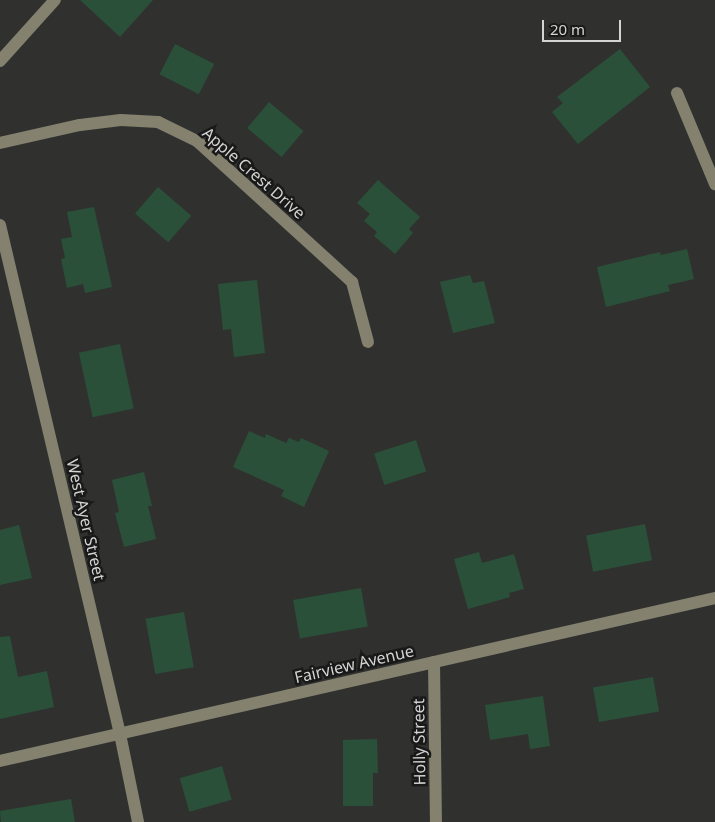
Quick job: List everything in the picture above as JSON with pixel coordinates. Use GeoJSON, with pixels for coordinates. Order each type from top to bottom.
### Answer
{"type":"FeatureCollection","features":[{"type":"Feature","properties":{"kind":"street"},"geometry":{"type":"LineString","coordinates":[[0,60],[55,0]]}},
{"type":"Feature","properties":{"kind":"street"},"geometry":{"type":"LineString","coordinates":[[677,93],[715,184]]}},
{"type":"Feature","properties":{"kind":"street","name":"Apple Crest Drive"},"geometry":{"type":"LineString","coordinates":[[0,143],[80,125],[121,120],[158,122],[197,141],[352,282],[368,342]]}},
{"type":"Feature","properties":{"kind":"street","name":"West Ayer Street"},"geometry":{"type":"LineString","coordinates":[[0,225],[120,734],[138,822]]}},
{"type":"Feature","properties":{"kind":"street","name":"Fairview Avenue"},"geometry":{"type":"LineString","coordinates":[[0,761],[715,598]]}},
{"type":"Feature","properties":{"kind":"street","name":"Holly Street"},"geometry":{"type":"LineString","coordinates":[[434,662],[436,822]]}},
{"type":"Feature","properties":{"kind":"building"},"geometry":{"type":"Polygon","coordinates":[[[80,0],[153,0],[120,37],[80,0]]]}},
{"type":"Feature","properties":{"kind":"building"},"geometry":{"type":"Polygon","coordinates":[[[175,44],[214,64],[199,94],[160,74],[175,44]]]}},
{"type":"Feature","properties":{"kind":"building"},"geometry":{"type":"Polygon","coordinates":[[[620,49],[650,87],[578,144],[552,112],[563,103],[557,97],[620,49]]]}},
{"type":"Feature","properties":{"kind":"building"},"geometry":{"type":"Polygon","coordinates":[[[269,102],[303,131],[282,157],[247,128],[269,102]]]}},
{"type":"Feature","properties":{"kind":"building"},"geometry":{"type":"Polygon","coordinates":[[[378,180],[420,217],[409,229],[413,233],[395,254],[374,236],[377,232],[364,221],[370,214],[357,203],[378,180]]]}},
{"type":"Feature","properties":{"kind":"building"},"geometry":{"type":"Polygon","coordinates":[[[158,187],[191,216],[168,242],[135,213],[158,187]]]}},
{"type":"Feature","properties":{"kind":"building"},"geometry":{"type":"Polygon","coordinates":[[[94,207],[112,287],[85,293],[83,284],[67,288],[61,259],[65,258],[61,239],[72,237],[67,212],[94,207]]]}},
{"type":"Feature","properties":{"kind":"building"},"geometry":{"type":"Polygon","coordinates":[[[687,249],[694,279],[668,285],[670,291],[606,307],[597,267],[660,252],[661,255],[687,249]]]}},
{"type":"Feature","properties":{"kind":"building"},"geometry":{"type":"Polygon","coordinates":[[[470,275],[473,283],[484,281],[495,323],[453,333],[440,282],[470,275]]]}},
{"type":"Feature","properties":{"kind":"building"},"geometry":{"type":"Polygon","coordinates":[[[257,280],[265,353],[234,357],[231,329],[223,330],[218,284],[257,280]]]}},
{"type":"Feature","properties":{"kind":"building"},"geometry":{"type":"Polygon","coordinates":[[[120,344],[134,409],[93,417],[79,353],[120,344]]]}},
{"type":"Feature","properties":{"kind":"building"},"geometry":{"type":"Polygon","coordinates":[[[249,431],[265,438],[266,434],[286,443],[289,438],[299,442],[301,438],[329,451],[304,507],[281,496],[284,490],[233,467],[249,431]]]}},
{"type":"Feature","properties":{"kind":"building"},"geometry":{"type":"Polygon","coordinates":[[[416,440],[426,471],[384,485],[374,454],[416,440]]]}},
{"type":"Feature","properties":{"kind":"building"},"geometry":{"type":"Polygon","coordinates":[[[144,472],[152,506],[148,506],[156,539],[124,547],[115,513],[119,512],[112,480],[144,472]]]}},
{"type":"Feature","properties":{"kind":"building"},"geometry":{"type":"Polygon","coordinates":[[[645,524],[652,560],[593,572],[586,535],[645,524]]]}},
{"type":"Feature","properties":{"kind":"building"},"geometry":{"type":"Polygon","coordinates":[[[19,525],[32,578],[0,585],[0,530],[19,525]]]}},
{"type":"Feature","properties":{"kind":"building"},"geometry":{"type":"Polygon","coordinates":[[[479,552],[482,563],[514,554],[524,589],[509,593],[510,597],[468,609],[454,559],[479,552]]]}},
{"type":"Feature","properties":{"kind":"building"},"geometry":{"type":"Polygon","coordinates":[[[361,588],[368,626],[300,638],[293,600],[361,588]]]}},
{"type":"Feature","properties":{"kind":"building"},"geometry":{"type":"Polygon","coordinates":[[[184,612],[194,667],[155,674],[146,619],[184,612]]]}},
{"type":"Feature","properties":{"kind":"building"},"geometry":{"type":"Polygon","coordinates":[[[10,636],[18,677],[47,671],[54,707],[0,719],[0,637],[10,636]]]}},
{"type":"Feature","properties":{"kind":"building"},"geometry":{"type":"Polygon","coordinates":[[[653,677],[659,711],[599,722],[593,688],[653,677]]]}},
{"type":"Feature","properties":{"kind":"building"},"geometry":{"type":"Polygon","coordinates":[[[543,696],[550,746],[530,749],[528,734],[490,740],[485,705],[543,696]]]}},
{"type":"Feature","properties":{"kind":"building"},"geometry":{"type":"Polygon","coordinates":[[[377,739],[378,773],[373,773],[373,806],[343,806],[343,740],[377,739]]]}},
{"type":"Feature","properties":{"kind":"building"},"geometry":{"type":"Polygon","coordinates":[[[222,766],[232,800],[189,812],[180,778],[222,766]]]}},
{"type":"Feature","properties":{"kind":"building"},"geometry":{"type":"Polygon","coordinates":[[[71,799],[75,822],[1,822],[0,811],[71,799]]]}}]}
